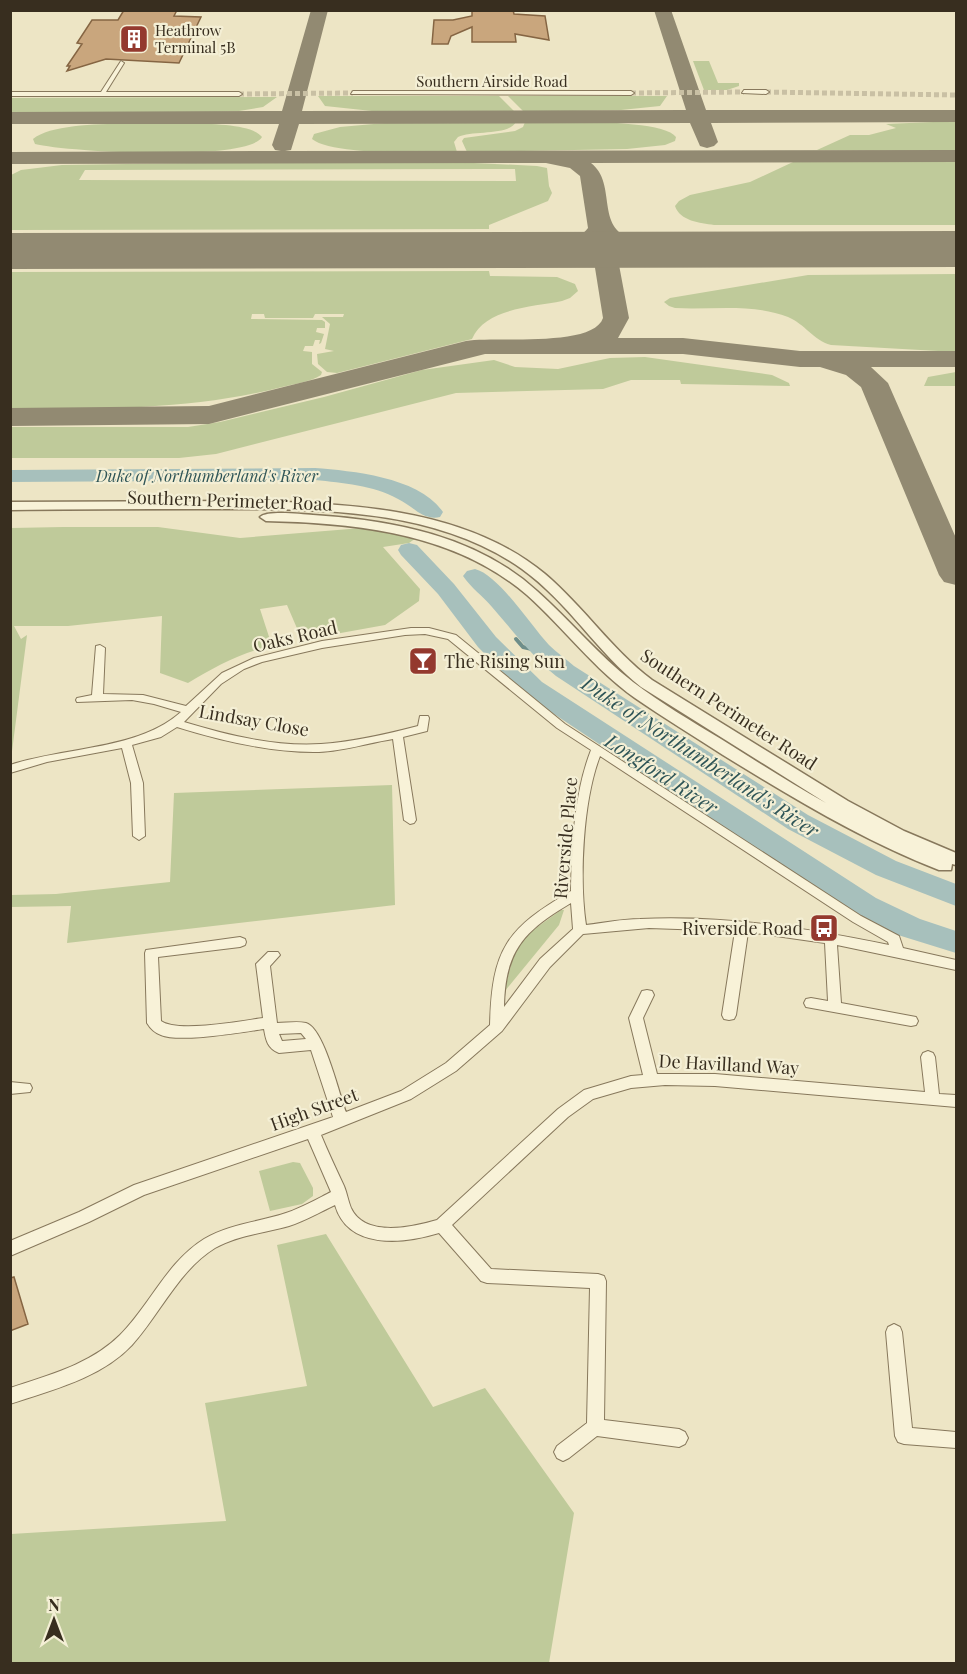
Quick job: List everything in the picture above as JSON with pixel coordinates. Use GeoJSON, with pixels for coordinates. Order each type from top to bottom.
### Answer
{"type":"FeatureCollection","features":[{"type":"Feature","properties":{"kind":"street"},"geometry":{"type":"LineString","coordinates":[[103,93],[121,63]]}},
{"type":"Feature","properties":{"kind":"street"},"geometry":{"type":"LineString","coordinates":[[744,92],[766,92]]}},
{"type":"Feature","properties":{"kind":"street","name":"Southern Airside Road"},"geometry":{"type":"LineString","coordinates":[[353,93],[632,93]]}},
{"type":"Feature","properties":{"kind":"street"},"geometry":{"type":"LineString","coordinates":[[10,94],[239,94]]}},
{"type":"Feature","properties":{"kind":"street","name":"Southern Perimeter Road"},"geometry":{"type":"LineString","coordinates":[[10,506],[232,505],[339,508],[411,518],[452,529],[512,557],[552,586],[620,662],[651,685],[799,779],[870,820],[957,859]]}},
{"type":"Feature","properties":{"kind":"street","name":"Southern Perimeter Road"},"geometry":{"type":"LineString","coordinates":[[10,517],[277,517],[360,524],[414,533],[459,547],[498,567],[529,591],[566,624],[594,656],[640,694],[856,828],[915,855],[957,870]]}},
{"type":"Feature","properties":{"kind":"street","name":"Oaks Road"},"geometry":{"type":"LineString","coordinates":[[10,769],[48,758],[126,743],[155,734],[176,723],[222,676],[236,668],[269,656],[360,638],[415,631],[452,637],[561,726],[597,749]]}},
{"type":"Feature","properties":{"kind":"street"},"geometry":{"type":"LineString","coordinates":[[97,698],[100,648]]}},
{"type":"Feature","properties":{"kind":"street"},"geometry":{"type":"LineString","coordinates":[[81,700],[146,697],[188,711]]}},
{"type":"Feature","properties":{"kind":"street","name":"Lindsay Close"},"geometry":{"type":"LineString","coordinates":[[176,723],[194,729],[291,748],[320,748],[397,735],[423,728],[424,718]]}},
{"type":"Feature","properties":{"kind":"street"},"geometry":{"type":"LineString","coordinates":[[397,735],[410,820]]}},
{"type":"Feature","properties":{"kind":"street"},"geometry":{"type":"LineString","coordinates":[[126,743],[137,783],[139,836]]}},
{"type":"Feature","properties":{"kind":"street"},"geometry":{"type":"LineString","coordinates":[[597,749],[857,919],[894,939],[897,951]]}},
{"type":"Feature","properties":{"kind":"street","name":"Riverside Place"},"geometry":{"type":"LineString","coordinates":[[580,930],[576,894],[584,793],[592,758],[597,749]]}},
{"type":"Feature","properties":{"kind":"street"},"geometry":{"type":"LineString","coordinates":[[497,1027],[497,996],[506,951],[518,933],[532,921],[576,894]]}},
{"type":"Feature","properties":{"kind":"street"},"geometry":{"type":"LineString","coordinates":[[580,930],[646,923],[742,927],[831,938],[957,965]]}},
{"type":"Feature","properties":{"kind":"street"},"geometry":{"type":"LineString","coordinates":[[729,1015],[742,927]]}},
{"type":"Feature","properties":{"kind":"street","name":"High Street"},"geometry":{"type":"LineString","coordinates":[[10,1249],[84,1218],[139,1190],[312,1132],[406,1095],[451,1067],[497,1027],[545,963],[580,930]]}},
{"type":"Feature","properties":{"kind":"street"},"geometry":{"type":"LineString","coordinates":[[831,938],[835,1007]]}},
{"type":"Feature","properties":{"kind":"street"},"geometry":{"type":"LineString","coordinates":[[240,942],[151,953],[154,1023],[164,1031],[191,1032],[270,1026]]}},
{"type":"Feature","properties":{"kind":"street"},"geometry":{"type":"LineString","coordinates":[[273,955],[263,964],[273,1042],[279,1047],[316,1044],[341,1120]]}},
{"type":"Feature","properties":{"kind":"street"},"geometry":{"type":"LineString","coordinates":[[647,995],[636,1018],[651,1079]]}},
{"type":"Feature","properties":{"kind":"street"},"geometry":{"type":"LineString","coordinates":[[811,1003],[911,1021]]}},
{"type":"Feature","properties":{"kind":"street"},"geometry":{"type":"LineString","coordinates":[[928,1057],[933,1099]]}},
{"type":"Feature","properties":{"kind":"street","name":"De Havilland Way"},"geometry":{"type":"LineString","coordinates":[[442,1225],[563,1113],[589,1094],[631,1082],[651,1079],[715,1080],[957,1101]]}},
{"type":"Feature","properties":{"kind":"street"},"geometry":{"type":"LineString","coordinates":[[312,1132],[346,1214],[352,1221],[373,1232],[405,1234],[442,1225],[487,1276],[598,1281],[595,1427]]}},
{"type":"Feature","properties":{"kind":"street"},"geometry":{"type":"LineString","coordinates":[[10,1396],[77,1373],[105,1357],[126,1340],[185,1264],[209,1244],[231,1234],[289,1219],[340,1196]]}},
{"type":"Feature","properties":{"kind":"street"},"geometry":{"type":"LineString","coordinates":[[894,1332],[904,1436],[957,1440]]}},
{"type":"Feature","properties":{"kind":"street"},"geometry":{"type":"LineString","coordinates":[[563,1452],[595,1427],[679,1438]]}},
{"type":"Feature","properties":{"kind":"green space"},"geometry":{"type":"Polygon","coordinates":[[[693,61],[709,61],[718,83],[739,83],[739,86],[727,90],[704,90],[693,61]]]}},
{"type":"Feature","properties":{"kind":"green space"},"geometry":{"type":"Polygon","coordinates":[[[318,96],[499,96],[515,112],[372,111],[325,106],[318,96]]]}},
{"type":"Feature","properties":{"kind":"green space"},"geometry":{"type":"Polygon","coordinates":[[[508,96],[667,96],[660,106],[621,110],[524,112],[508,96]]]}},
{"type":"Feature","properties":{"kind":"green space"},"geometry":{"type":"Polygon","coordinates":[[[277,97],[263,107],[239,111],[169,114],[11,113],[11,98],[277,97]]]}},
{"type":"Feature","properties":{"kind":"green space"},"geometry":{"type":"Polygon","coordinates":[[[956,121],[956,151],[817,150],[850,135],[869,135],[896,128],[886,124],[956,121]]]}},
{"type":"Feature","properties":{"kind":"green space"},"geometry":{"type":"Polygon","coordinates":[[[396,122],[516,122],[506,129],[458,137],[454,142],[457,152],[359,151],[323,144],[312,139],[314,134],[340,127],[396,122]]]}},
{"type":"Feature","properties":{"kind":"green space"},"geometry":{"type":"Polygon","coordinates":[[[525,122],[629,124],[667,131],[676,137],[675,141],[665,145],[627,149],[467,152],[462,141],[464,138],[515,131],[523,127],[525,122]]]}},
{"type":"Feature","properties":{"kind":"green space"},"geometry":{"type":"Polygon","coordinates":[[[228,125],[255,132],[262,137],[249,145],[225,150],[155,153],[53,147],[35,144],[33,139],[43,133],[74,126],[228,125]]]}},
{"type":"Feature","properties":{"kind":"green space"},"geometry":{"type":"Polygon","coordinates":[[[956,161],[956,225],[714,225],[686,218],[675,206],[690,195],[750,182],[793,162],[956,161]]]}},
{"type":"Feature","properties":{"kind":"green space"},"geometry":{"type":"Polygon","coordinates":[[[453,162],[537,166],[547,168],[552,193],[548,201],[489,225],[489,229],[11,230],[11,175],[21,170],[62,165],[453,162]],[[515,169],[85,170],[79,180],[516,181],[515,169]]]}},
{"type":"Feature","properties":{"kind":"green space"},"geometry":{"type":"Polygon","coordinates":[[[489,271],[490,276],[557,277],[575,284],[578,291],[562,301],[524,307],[499,315],[478,329],[472,339],[337,373],[327,372],[318,364],[317,354],[334,351],[325,349],[330,324],[322,317],[343,317],[344,314],[315,314],[313,318],[265,318],[264,314],[252,314],[251,319],[322,320],[325,322],[325,328],[317,328],[316,332],[324,334],[321,343],[319,344],[320,340],[315,340],[313,346],[305,346],[303,351],[312,352],[312,364],[322,372],[321,375],[248,395],[181,404],[113,408],[11,409],[11,272],[489,271]]]}},
{"type":"Feature","properties":{"kind":"green space"},"geometry":{"type":"Polygon","coordinates":[[[956,274],[956,352],[831,345],[819,340],[794,320],[774,313],[746,309],[675,308],[664,302],[670,298],[808,275],[956,274]]]}},
{"type":"Feature","properties":{"kind":"green space"},"geometry":{"type":"Polygon","coordinates":[[[645,357],[772,375],[789,383],[790,386],[681,384],[680,380],[631,380],[603,389],[456,393],[216,454],[179,458],[11,458],[11,427],[188,427],[220,422],[324,397],[422,370],[494,360],[515,367],[558,369],[610,358],[645,357]]]}},
{"type":"Feature","properties":{"kind":"green space"},"geometry":{"type":"Polygon","coordinates":[[[956,372],[956,386],[924,386],[928,377],[956,372]]]}},
{"type":"Feature","properties":{"kind":"green space"},"geometry":{"type":"Polygon","coordinates":[[[158,527],[240,538],[362,528],[416,538],[409,543],[383,547],[420,589],[419,601],[385,625],[302,640],[287,605],[260,609],[272,646],[239,656],[188,683],[160,673],[162,616],[68,626],[14,626],[21,639],[27,635],[11,759],[11,528],[158,527]]]}},
{"type":"Feature","properties":{"kind":"green space"},"geometry":{"type":"Polygon","coordinates":[[[392,785],[395,905],[67,943],[71,906],[11,907],[11,895],[56,894],[170,882],[174,793],[392,785]]]}},
{"type":"Feature","properties":{"kind":"green space"},"geometry":{"type":"Polygon","coordinates":[[[564,910],[559,925],[504,992],[515,950],[529,933],[564,910]]]}},
{"type":"Feature","properties":{"kind":"green space"},"geometry":{"type":"Polygon","coordinates":[[[293,1162],[300,1163],[313,1188],[313,1196],[302,1204],[270,1211],[259,1171],[293,1162]]]}},
{"type":"Feature","properties":{"kind":"green space"},"geometry":{"type":"Polygon","coordinates":[[[326,1234],[433,1407],[485,1388],[574,1513],[549,1663],[11,1663],[11,1534],[226,1521],[205,1403],[307,1386],[277,1245],[326,1234]]]}},
{"type":"Feature","properties":{"kind":"building"},"geometry":{"type":"Polygon","coordinates":[[[124,10],[177,10],[174,16],[201,17],[179,63],[106,59],[67,71],[70,66],[67,66],[82,44],[77,43],[92,20],[118,20],[124,10]]]}},
{"type":"Feature","properties":{"kind":"building"},"geometry":{"type":"Polygon","coordinates":[[[472,10],[513,10],[514,14],[545,16],[549,40],[515,34],[516,42],[472,42],[472,27],[451,36],[448,44],[432,44],[434,20],[453,20],[472,16],[472,10]]]}},
{"type":"Feature","properties":{"kind":"building"},"geometry":{"type":"Polygon","coordinates":[[[14,1277],[28,1324],[10,1331],[10,1278],[14,1277]]]}},
{"type":"Feature","properties":{"kind":"waterway","name":"Duke of Northumberland's River"},"geometry":{"type":"LineString","coordinates":[[10,476],[315,474],[377,483],[406,494],[432,512]]}},
{"type":"Feature","properties":{"kind":"waterway","name":"Longford River"},"geometry":{"type":"LineString","coordinates":[[409,550],[446,589],[487,642],[533,688],[865,906],[909,927],[956,942]]}},
{"type":"Feature","properties":{"kind":"waterway","name":"Duke of Northumberland's River"},"geometry":{"type":"LineString","coordinates":[[475,576],[500,601],[541,651],[565,671],[646,725],[798,822],[886,868],[956,895]]}},
{"type":"Feature","properties":{"kind":"waterway"},"geometry":{"type":"LineString","coordinates":[[516,639],[523,647],[541,651]]}},
{"type":"Feature","properties":{"kind":"taxiway"},"geometry":{"type":"LineString","coordinates":[[291,117],[320,10]]}},
{"type":"Feature","properties":{"kind":"taxiway"},"geometry":{"type":"LineString","coordinates":[[662,10],[698,117]]}},
{"type":"Feature","properties":{"kind":"taxiway"},"geometry":{"type":"LineString","coordinates":[[698,117],[956,116]]}},
{"type":"Feature","properties":{"kind":"taxiway"},"geometry":{"type":"LineString","coordinates":[[10,118],[291,117]]}},
{"type":"Feature","properties":{"kind":"taxiway"},"geometry":{"type":"LineString","coordinates":[[283,145],[291,117]]}},
{"type":"Feature","properties":{"kind":"taxiway"},"geometry":{"type":"LineString","coordinates":[[291,117],[698,117]]}},
{"type":"Feature","properties":{"kind":"taxiway"},"geometry":{"type":"LineString","coordinates":[[698,117],[707,142]]}},
{"type":"Feature","properties":{"kind":"taxiway"},"geometry":{"type":"LineString","coordinates":[[10,158],[956,156]]}},
{"type":"Feature","properties":{"kind":"taxiway"},"geometry":{"type":"LineString","coordinates":[[551,158],[577,163],[591,174],[600,228]]}},
{"type":"Feature","properties":{"kind":"taxiway"},"geometry":{"type":"LineString","coordinates":[[501,250],[570,247],[583,244],[594,237],[600,228]]}},
{"type":"Feature","properties":{"kind":"taxiway"},"geometry":{"type":"LineString","coordinates":[[573,345],[605,335],[614,325],[616,318],[600,228]]}},
{"type":"Feature","properties":{"kind":"taxiway"},"geometry":{"type":"LineString","coordinates":[[600,228],[610,237],[636,247],[708,249]]}},
{"type":"Feature","properties":{"kind":"taxiway"},"geometry":{"type":"LineString","coordinates":[[10,251],[30,251]]}},
{"type":"Feature","properties":{"kind":"taxiway"},"geometry":{"type":"LineString","coordinates":[[10,417],[209,415],[485,346],[683,346],[800,359],[956,359]]}},
{"type":"Feature","properties":{"kind":"taxiway"},"geometry":{"type":"LineString","coordinates":[[828,361],[856,369],[874,383],[956,575]]}},
{"type":"Feature","properties":{"kind":"runway"},"geometry":{"type":"LineString","coordinates":[[10,251],[956,249]]}},
{"type":"Feature","properties":{"kind":"tunnel"},"geometry":{"type":"LineString","coordinates":[[631,93],[744,92]]}},
{"type":"Feature","properties":{"kind":"tunnel"},"geometry":{"type":"LineString","coordinates":[[766,92],[956,95]]}},
{"type":"Feature","properties":{"kind":"tunnel"},"geometry":{"type":"LineString","coordinates":[[239,94],[353,93]]}},
{"type":"Feature","properties":{"kind":"place","name":"Heathrow Terminal 5B"},"geometry":{"type":"Point","coordinates":[134,39]}},
{"type":"Feature","properties":{"kind":"place","name":"The Rising Sun"},"geometry":{"type":"Point","coordinates":[423,661]}},
{"type":"Feature","properties":{"kind":"place","name":"Riverside Road"},"geometry":{"type":"Point","coordinates":[824,928]}}]}
